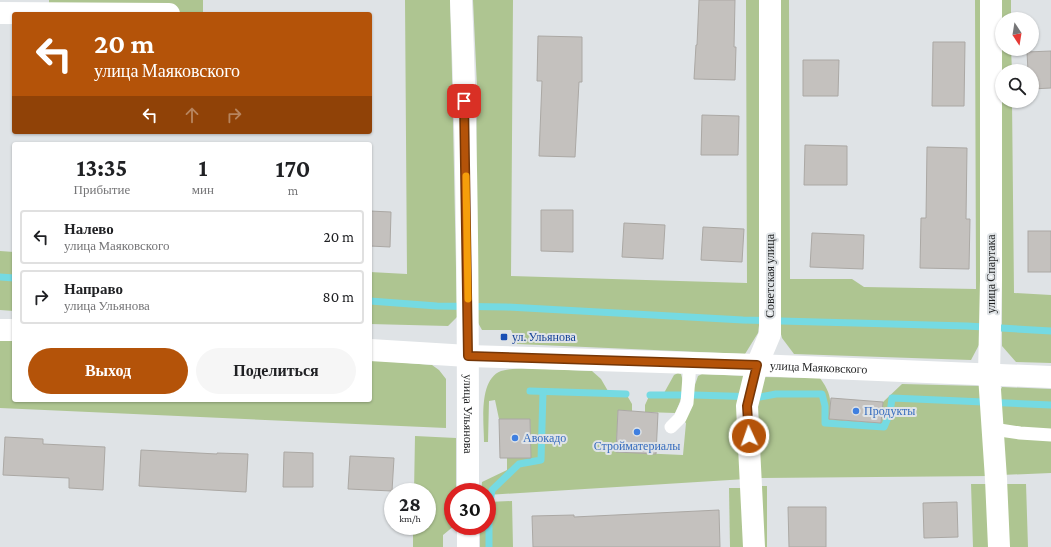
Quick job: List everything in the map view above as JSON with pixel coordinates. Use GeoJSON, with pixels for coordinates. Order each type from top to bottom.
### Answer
{"type":"FeatureCollection","features":[{"type":"Feature","properties":{"kind":"street","name":"улица Ульянова"},"geometry":{"type":"LineString","coordinates":[[461,0],[464,69],[468,356],[468,483]]}},
{"type":"Feature","properties":{"kind":"street","name":"Советская улица"},"geometry":{"type":"LineString","coordinates":[[754,547],[747,406],[757,365],[770,334],[770,0]]}},
{"type":"Feature","properties":{"kind":"street","name":"улица Спартака"},"geometry":{"type":"LineString","coordinates":[[991,0],[992,280],[989,375],[999,547]]}},
{"type":"Feature","properties":{"kind":"street"},"geometry":{"type":"LineString","coordinates":[[0,13],[12,13]]}},
{"type":"Feature","properties":{"kind":"street"},"geometry":{"type":"LineString","coordinates":[[0,330],[12,330]]}},
{"type":"Feature","properties":{"kind":"street","name":"улица Маяковского"},"geometry":{"type":"LineString","coordinates":[[372,350],[468,356],[757,365],[1051,377]]}},
{"type":"Feature","properties":{"kind":"street"},"geometry":{"type":"LineString","coordinates":[[468,535],[468,547]]}},
{"type":"Feature","properties":{"kind":"lane"},"geometry":{"type":"LineString","coordinates":[[671,428],[680,418],[687,403],[690,363]]}},
{"type":"Feature","properties":{"kind":"lane"},"geometry":{"type":"LineString","coordinates":[[993,429],[1051,436]]}},
{"type":"Feature","properties":{"kind":"green space"},"geometry":{"type":"Polygon","coordinates":[[[49,0],[203,0],[203,12],[49,12],[49,0]]]}},
{"type":"Feature","properties":{"kind":"green space"},"geometry":{"type":"Polygon","coordinates":[[[405,0],[450,0],[457,317],[448,326],[372,324],[372,272],[407,274],[405,0]]]}},
{"type":"Feature","properties":{"kind":"green space"},"geometry":{"type":"Polygon","coordinates":[[[473,0],[513,0],[511,276],[747,283],[746,0],[761,0],[761,310],[758,333],[745,354],[517,344],[511,330],[482,330],[477,321],[475,297],[477,87],[473,0]]]}},
{"type":"Feature","properties":{"kind":"green space"},"geometry":{"type":"Polygon","coordinates":[[[778,0],[789,0],[790,279],[852,279],[864,287],[976,289],[975,0],[983,0],[980,343],[971,360],[794,354],[782,338],[776,315],[778,0]]]}},
{"type":"Feature","properties":{"kind":"green space"},"geometry":{"type":"Polygon","coordinates":[[[1001,0],[1011,0],[1011,12],[1001,12],[1001,0]]]}},
{"type":"Feature","properties":{"kind":"green space"},"geometry":{"type":"Polygon","coordinates":[[[1001,56],[1011,56],[1012,64],[1001,64],[1001,56]]]}},
{"type":"Feature","properties":{"kind":"green space"},"geometry":{"type":"Polygon","coordinates":[[[1001,108],[1012,108],[1014,293],[1051,295],[1051,363],[1016,362],[1002,346],[1001,108]]]}},
{"type":"Feature","properties":{"kind":"green space"},"geometry":{"type":"Polygon","coordinates":[[[0,251],[12,252],[12,311],[0,310],[0,251]]]}},
{"type":"Feature","properties":{"kind":"green space"},"geometry":{"type":"Polygon","coordinates":[[[0,338],[12,339],[12,402],[372,402],[372,360],[432,365],[439,370],[446,379],[446,428],[0,408],[0,338]]]}},
{"type":"Feature","properties":{"kind":"green space"},"geometry":{"type":"Polygon","coordinates":[[[522,368],[592,371],[601,379],[608,391],[625,392],[632,404],[632,411],[618,410],[616,452],[683,455],[686,423],[683,420],[698,376],[702,374],[744,376],[746,479],[496,494],[496,483],[482,482],[507,470],[507,458],[531,457],[530,419],[499,419],[495,400],[489,401],[488,442],[484,442],[483,414],[486,392],[489,383],[494,376],[501,371],[522,368]]]}},
{"type":"Feature","properties":{"kind":"green space"},"geometry":{"type":"Polygon","coordinates":[[[678,373],[681,374],[683,389],[681,399],[675,413],[645,412],[645,405],[651,392],[664,393],[674,375],[678,373]]]}},
{"type":"Feature","properties":{"kind":"green space"},"geometry":{"type":"Polygon","coordinates":[[[762,377],[820,378],[829,393],[829,419],[881,423],[883,402],[902,384],[980,386],[990,476],[754,478],[751,406],[762,377]]]}},
{"type":"Feature","properties":{"kind":"green space"},"geometry":{"type":"Polygon","coordinates":[[[1002,387],[1051,389],[1051,473],[1001,475],[997,398],[1002,387]]]}},
{"type":"Feature","properties":{"kind":"green space"},"geometry":{"type":"Polygon","coordinates":[[[415,436],[456,438],[456,483],[444,483],[443,547],[413,547],[413,535],[436,535],[436,483],[414,483],[415,436]]]}},
{"type":"Feature","properties":{"kind":"green space"},"geometry":{"type":"Polygon","coordinates":[[[971,484],[991,484],[993,547],[973,547],[971,484]]]}},
{"type":"Feature","properties":{"kind":"green space"},"geometry":{"type":"Polygon","coordinates":[[[1002,484],[1026,484],[1028,547],[1005,547],[1002,484]]]}},
{"type":"Feature","properties":{"kind":"green space"},"geometry":{"type":"Polygon","coordinates":[[[755,486],[767,486],[767,547],[758,547],[755,486]]]}},
{"type":"Feature","properties":{"kind":"green space"},"geometry":{"type":"Polygon","coordinates":[[[729,488],[746,488],[748,547],[730,547],[729,488]]]}},
{"type":"Feature","properties":{"kind":"green space"},"geometry":{"type":"Polygon","coordinates":[[[512,501],[513,547],[480,547],[480,535],[496,535],[496,502],[512,501]]]}},
{"type":"Feature","properties":{"kind":"building"},"geometry":{"type":"Polygon","coordinates":[[[699,0],[735,0],[735,80],[694,79],[699,0]]]}},
{"type":"Feature","properties":{"kind":"building"},"geometry":{"type":"Polygon","coordinates":[[[538,36],[582,37],[582,82],[579,82],[575,157],[539,156],[542,81],[537,81],[538,36]]]}},
{"type":"Feature","properties":{"kind":"building"},"geometry":{"type":"Polygon","coordinates":[[[933,42],[965,42],[964,106],[932,106],[933,42]]]}},
{"type":"Feature","properties":{"kind":"building"},"geometry":{"type":"Polygon","coordinates":[[[1051,51],[1051,88],[1039,89],[1039,64],[1028,64],[1027,56],[1039,56],[1039,52],[1051,51]]]}},
{"type":"Feature","properties":{"kind":"building"},"geometry":{"type":"Polygon","coordinates":[[[803,60],[839,60],[838,96],[803,96],[803,60]]]}},
{"type":"Feature","properties":{"kind":"building"},"geometry":{"type":"Polygon","coordinates":[[[702,115],[739,116],[738,155],[701,155],[702,115]]]}},
{"type":"Feature","properties":{"kind":"building"},"geometry":{"type":"Polygon","coordinates":[[[805,145],[847,146],[847,185],[804,185],[805,145]]]}},
{"type":"Feature","properties":{"kind":"building"},"geometry":{"type":"Polygon","coordinates":[[[927,147],[967,148],[966,219],[970,219],[969,269],[920,268],[921,218],[926,218],[927,147]]]}},
{"type":"Feature","properties":{"kind":"building"},"geometry":{"type":"Polygon","coordinates":[[[541,210],[573,210],[573,252],[541,251],[541,210]]]}},
{"type":"Feature","properties":{"kind":"building"},"geometry":{"type":"Polygon","coordinates":[[[372,211],[391,212],[390,247],[372,246],[372,211]]]}},
{"type":"Feature","properties":{"kind":"building"},"geometry":{"type":"Polygon","coordinates":[[[624,223],[665,225],[663,259],[622,257],[624,223]]]}},
{"type":"Feature","properties":{"kind":"building"},"geometry":{"type":"Polygon","coordinates":[[[703,227],[744,229],[742,262],[701,260],[703,227]]]}},
{"type":"Feature","properties":{"kind":"building"},"geometry":{"type":"Polygon","coordinates":[[[1028,231],[1051,231],[1051,272],[1028,272],[1028,231]]]}},
{"type":"Feature","properties":{"kind":"building"},"geometry":{"type":"Polygon","coordinates":[[[812,233],[864,235],[863,269],[810,267],[812,233]]]}},
{"type":"Feature","properties":{"kind":"building","name":"Продукты"},"geometry":{"type":"Polygon","coordinates":[[[831,398],[883,402],[881,423],[829,419],[831,398]]]}},
{"type":"Feature","properties":{"kind":"building","name":"Стройматериалы"},"geometry":{"type":"Polygon","coordinates":[[[618,410],[658,413],[656,454],[616,452],[618,410]]]}},
{"type":"Feature","properties":{"kind":"building","name":"Авокадо"},"geometry":{"type":"Polygon","coordinates":[[[499,419],[530,419],[531,458],[500,458],[499,419]]]}},
{"type":"Feature","properties":{"kind":"building"},"geometry":{"type":"Polygon","coordinates":[[[5,437],[43,439],[43,444],[105,447],[103,490],[69,488],[69,478],[3,475],[5,437]]]}},
{"type":"Feature","properties":{"kind":"building"},"geometry":{"type":"Polygon","coordinates":[[[141,450],[248,454],[246,492],[139,486],[141,450]]]}},
{"type":"Feature","properties":{"kind":"building"},"geometry":{"type":"Polygon","coordinates":[[[284,452],[313,453],[313,487],[283,487],[284,452]]]}},
{"type":"Feature","properties":{"kind":"building"},"geometry":{"type":"Polygon","coordinates":[[[350,456],[394,458],[392,483],[384,483],[384,491],[348,489],[350,456]]]}},
{"type":"Feature","properties":{"kind":"building"},"geometry":{"type":"Polygon","coordinates":[[[957,502],[958,537],[924,538],[923,503],[957,502]]]}},
{"type":"Feature","properties":{"kind":"building"},"geometry":{"type":"Polygon","coordinates":[[[788,507],[826,507],[826,547],[789,547],[788,507]]]}},
{"type":"Feature","properties":{"kind":"building"},"geometry":{"type":"Polygon","coordinates":[[[719,510],[720,547],[533,547],[532,516],[574,515],[574,517],[719,510]]]}},
{"type":"Feature","properties":{"kind":"waterway"},"geometry":{"type":"LineString","coordinates":[[0,277],[12,278]]}},
{"type":"Feature","properties":{"kind":"waterway"},"geometry":{"type":"LineString","coordinates":[[372,301],[437,306],[506,307],[743,320],[967,326],[1051,331]]}},
{"type":"Feature","properties":{"kind":"waterway"},"geometry":{"type":"LineString","coordinates":[[530,391],[626,394]]}},
{"type":"Feature","properties":{"kind":"waterway"},"geometry":{"type":"LineString","coordinates":[[489,547],[489,508],[492,490],[519,464],[541,460],[543,392]]}},
{"type":"Feature","properties":{"kind":"waterway"},"geometry":{"type":"LineString","coordinates":[[694,395],[760,397],[776,394],[822,394],[825,406],[825,423],[884,427],[890,413],[892,398],[1051,405]]}},
{"type":"Feature","properties":{"kind":"waterway"},"geometry":{"type":"LineString","coordinates":[[650,395],[682,395]]}},
{"type":"Feature","properties":{"kind":"slow traffic"},"geometry":{"type":"LineString","coordinates":[[466,176],[468,299]]}},
{"type":"Feature","properties":{"kind":"place","name":"ул. Ульянова"},"geometry":{"type":"Point","coordinates":[504,337]}},
{"type":"Feature","properties":{"kind":"place","name":"Продукты"},"geometry":{"type":"Point","coordinates":[856,411]}},
{"type":"Feature","properties":{"kind":"place","name":"Стройматериалы"},"geometry":{"type":"Point","coordinates":[637,432]}},
{"type":"Feature","properties":{"kind":"place","name":"Авокадо"},"geometry":{"type":"Point","coordinates":[515,438]}},
{"type":"Feature","properties":{"kind":"route"},"geometry":{"type":"LineString","coordinates":[[464,101],[468,356],[757,365],[747,406],[749,436]]}}]}
